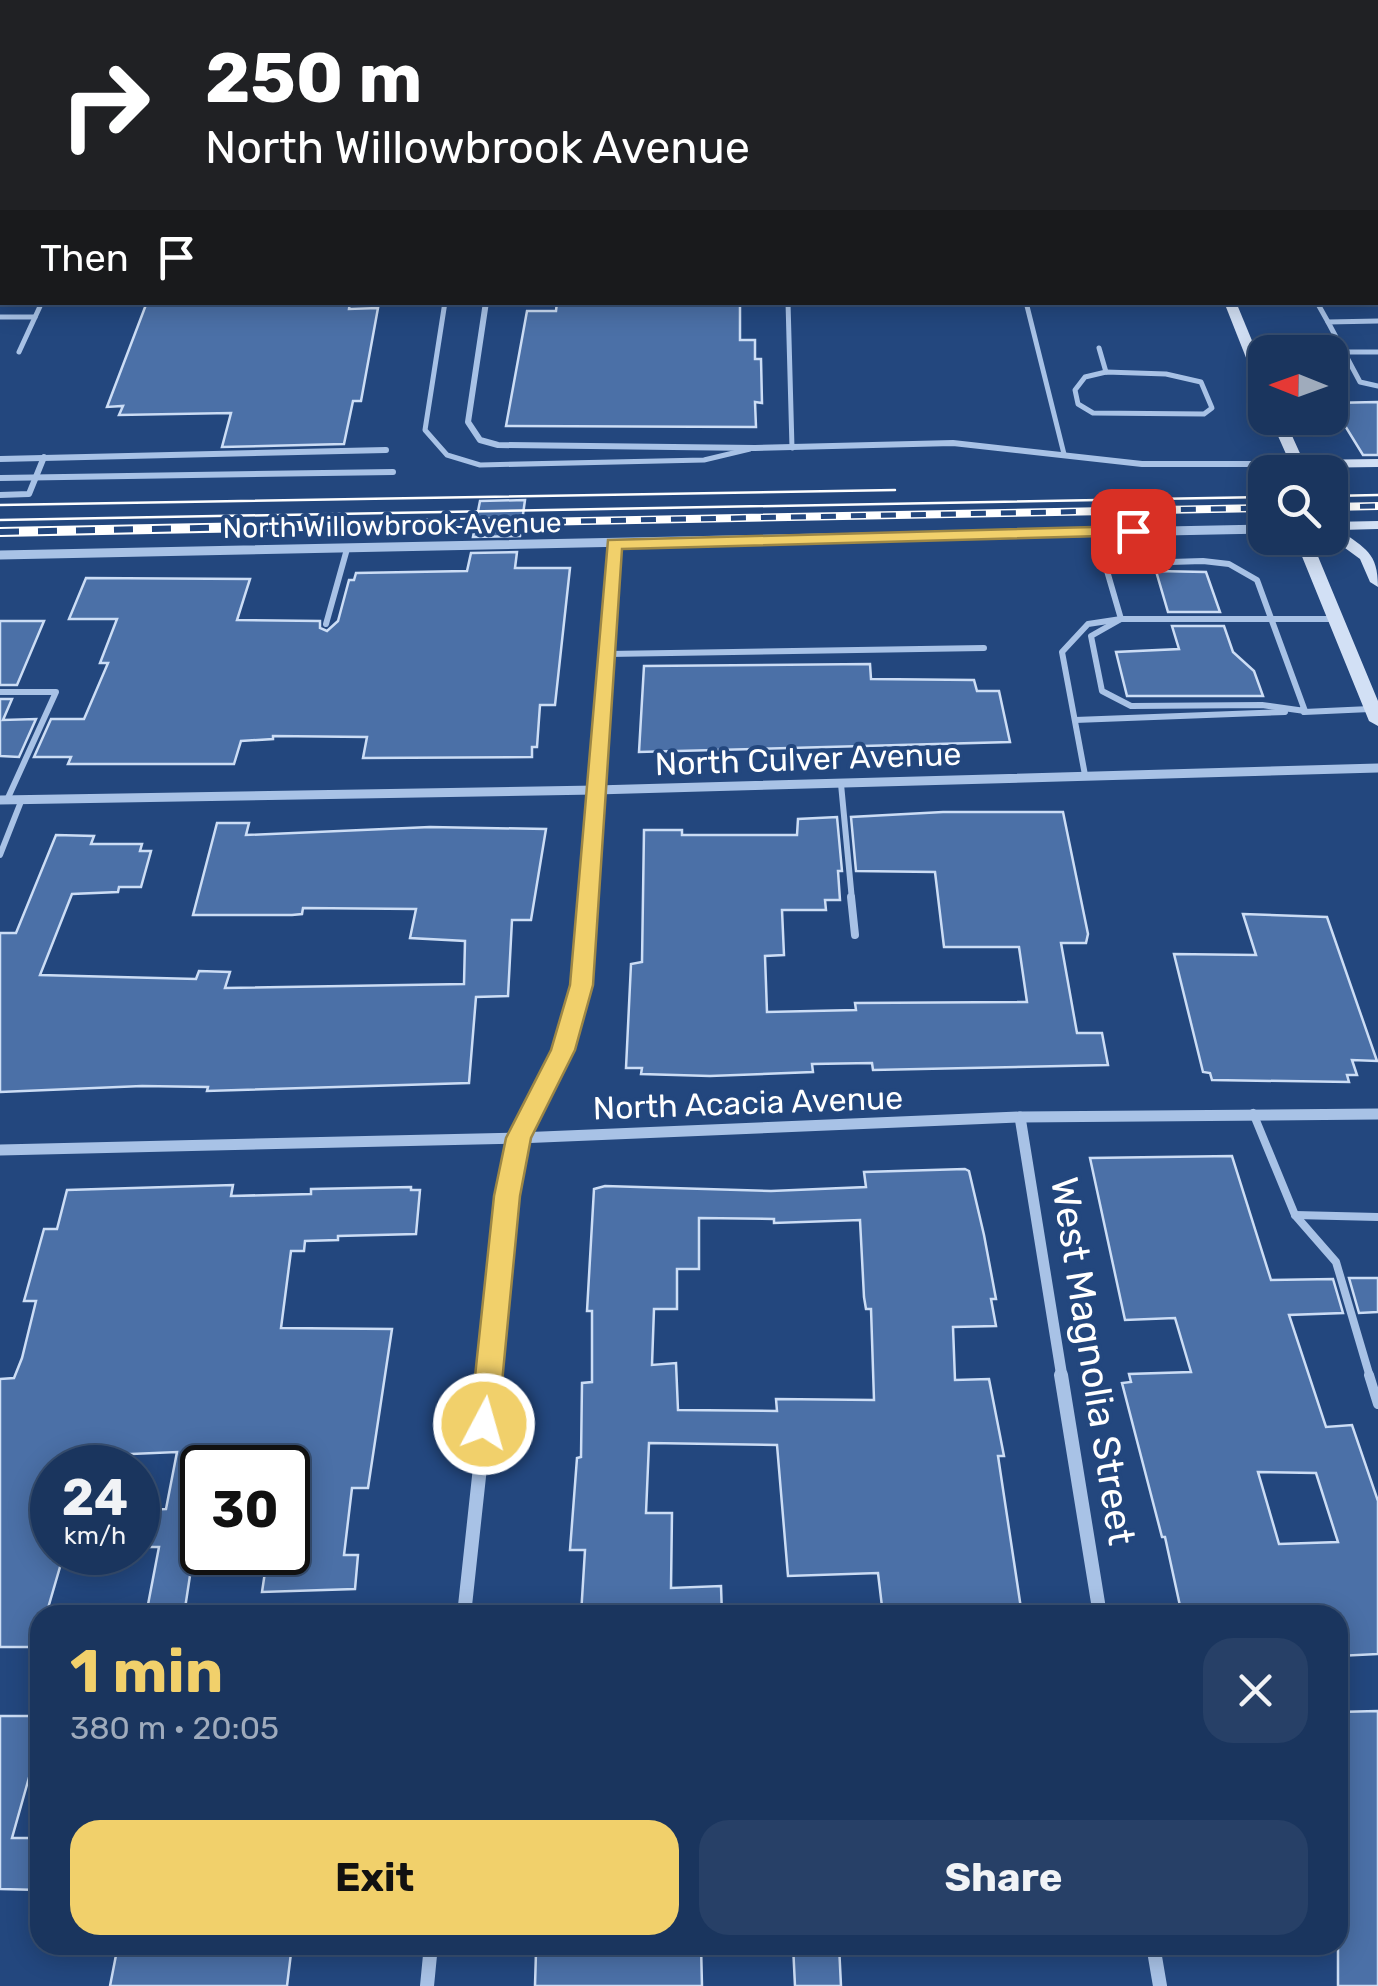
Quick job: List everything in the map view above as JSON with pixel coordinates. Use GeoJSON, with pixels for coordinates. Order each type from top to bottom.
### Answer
{"type":"FeatureCollection","features":[{"type":"Feature","properties":{"kind":"main road"},"geometry":{"type":"LineString","coordinates":[[1231,305],[1248,346]]}},
{"type":"Feature","properties":{"kind":"main road"},"geometry":{"type":"LineString","coordinates":[[1348,465],[1378,463]]}},
{"type":"Feature","properties":{"kind":"main road"},"geometry":{"type":"LineString","coordinates":[[1348,527],[1378,526]]}},
{"type":"Feature","properties":{"kind":"main road"},"geometry":{"type":"LineString","coordinates":[[1348,542],[1366,557],[1378,582]]}},
{"type":"Feature","properties":{"kind":"main road"},"geometry":{"type":"LineString","coordinates":[[1309,555],[1375,715]]}},
{"type":"Feature","properties":{"kind":"street"},"geometry":{"type":"LineString","coordinates":[[486,305],[468,422],[480,440],[498,445],[792,448],[954,443],[1142,464],[1248,467]]}},
{"type":"Feature","properties":{"kind":"street"},"geometry":{"type":"LineString","coordinates":[[0,458],[386,450]]}},
{"type":"Feature","properties":{"kind":"street"},"geometry":{"type":"LineString","coordinates":[[0,495],[29,494],[44,458]]}},
{"type":"Feature","properties":{"kind":"street"},"geometry":{"type":"LineString","coordinates":[[0,478],[393,472]]}},
{"type":"Feature","properties":{"kind":"street","name":"North Willowbrook Avenue"},"geometry":{"type":"LineString","coordinates":[[0,556],[1248,528]]}},
{"type":"Feature","properties":{"kind":"street"},"geometry":{"type":"LineString","coordinates":[[465,1605],[507,1196],[518,1138],[563,1050],[582,985],[614,544]]}},
{"type":"Feature","properties":{"kind":"street","name":"North Culver Avenue"},"geometry":{"type":"LineString","coordinates":[[3,800],[596,790],[1378,768]]}},
{"type":"Feature","properties":{"kind":"street","name":"North Acacia Avenue"},"geometry":{"type":"LineString","coordinates":[[0,1150],[518,1138],[1020,1117],[1378,1114]]}},
{"type":"Feature","properties":{"kind":"street","name":"West Magnolia Street"},"geometry":{"type":"LineString","coordinates":[[1020,1117],[1098,1605]]}},
{"type":"Feature","properties":{"kind":"street"},"geometry":{"type":"LineString","coordinates":[[427,1986],[430,1955]]}},
{"type":"Feature","properties":{"kind":"street"},"geometry":{"type":"LineString","coordinates":[[1155,1955],[1160,1986]]}},
{"type":"Feature","properties":{"kind":"lane"},"geometry":{"type":"LineString","coordinates":[[19,352],[41,305]]}},
{"type":"Feature","properties":{"kind":"lane"},"geometry":{"type":"LineString","coordinates":[[445,305],[425,430],[435,449],[449,460],[480,465],[704,460],[754,448]]}},
{"type":"Feature","properties":{"kind":"lane"},"geometry":{"type":"LineString","coordinates":[[788,305],[792,448]]}},
{"type":"Feature","properties":{"kind":"lane"},"geometry":{"type":"LineString","coordinates":[[1027,305],[1064,454]]}},
{"type":"Feature","properties":{"kind":"lane"},"geometry":{"type":"LineString","coordinates":[[1321,305],[1335,335]]}},
{"type":"Feature","properties":{"kind":"lane"},"geometry":{"type":"LineString","coordinates":[[0,317],[36,317]]}},
{"type":"Feature","properties":{"kind":"lane"},"geometry":{"type":"LineString","coordinates":[[1328,322],[1378,321]]}},
{"type":"Feature","properties":{"kind":"lane"},"geometry":{"type":"LineString","coordinates":[[1099,348],[1106,372]]}},
{"type":"Feature","properties":{"kind":"lane"},"geometry":{"type":"LineString","coordinates":[[1348,352],[1378,352]]}},
{"type":"Feature","properties":{"kind":"lane"},"geometry":{"type":"LineString","coordinates":[[1348,360],[1360,382],[1378,386]]}},
{"type":"Feature","properties":{"kind":"lane"},"geometry":{"type":"LineString","coordinates":[[1160,371],[1184,376],[1201,382],[1212,408],[1204,414],[1093,413],[1078,404],[1076,390],[1085,377],[1106,372],[1160,371]]}},
{"type":"Feature","properties":{"kind":"lane"},"geometry":{"type":"LineString","coordinates":[[1096,532],[1121,619]]}},
{"type":"Feature","properties":{"kind":"lane"},"geometry":{"type":"LineString","coordinates":[[326,624],[347,549]]}},
{"type":"Feature","properties":{"kind":"lane"},"geometry":{"type":"LineString","coordinates":[[1104,564],[1202,561],[1228,564],[1257,580],[1306,712]]}},
{"type":"Feature","properties":{"kind":"lane"},"geometry":{"type":"LineString","coordinates":[[1084,775],[1062,652],[1088,624],[1121,619],[1336,618]]}},
{"type":"Feature","properties":{"kind":"lane"},"geometry":{"type":"LineString","coordinates":[[1121,619],[1091,636],[1102,691],[1131,706],[1262,706],[1306,712]]}},
{"type":"Feature","properties":{"kind":"lane"},"geometry":{"type":"LineString","coordinates":[[608,654],[984,648]]}},
{"type":"Feature","properties":{"kind":"lane"},"geometry":{"type":"LineString","coordinates":[[0,692],[56,694],[3,800]]}},
{"type":"Feature","properties":{"kind":"lane"},"geometry":{"type":"LineString","coordinates":[[1075,720],[1306,712],[1375,715]]}},
{"type":"Feature","properties":{"kind":"lane"},"geometry":{"type":"LineString","coordinates":[[841,784],[855,935]]}},
{"type":"Feature","properties":{"kind":"lane"},"geometry":{"type":"LineString","coordinates":[[0,856],[22,799]]}},
{"type":"Feature","properties":{"kind":"lane"},"geometry":{"type":"LineString","coordinates":[[1253,1113],[1295,1215],[1336,1262],[1378,1404]]}},
{"type":"Feature","properties":{"kind":"lane"},"geometry":{"type":"LineString","coordinates":[[1295,1215],[1378,1218]]}},
{"type":"Feature","properties":{"kind":"building"},"geometry":{"type":"Polygon","coordinates":[[[146,305],[378,308],[361,401],[353,401],[344,444],[222,447],[231,413],[119,415],[123,406],[107,407],[146,305]]]}},
{"type":"Feature","properties":{"kind":"building"},"geometry":{"type":"Polygon","coordinates":[[[557,305],[740,305],[740,340],[755,340],[755,359],[761,359],[762,403],[755,402],[756,427],[506,426],[527,311],[556,311],[557,305]]]}},
{"type":"Feature","properties":{"kind":"building"},"geometry":{"type":"Polygon","coordinates":[[[1378,402],[1378,455],[1363,455],[1348,431],[1348,403],[1378,402]]]}},
{"type":"Feature","properties":{"kind":"building"},"geometry":{"type":"Polygon","coordinates":[[[525,500],[520,536],[473,537],[480,501],[525,500]]]}},
{"type":"Feature","properties":{"kind":"building"},"geometry":{"type":"Polygon","coordinates":[[[517,552],[515,568],[570,568],[555,705],[540,705],[537,747],[532,747],[532,757],[363,758],[367,737],[273,736],[241,741],[234,764],[68,764],[71,757],[34,757],[51,719],[84,719],[108,663],[100,663],[117,619],[69,619],[86,578],[250,579],[237,620],[320,621],[320,628],[327,631],[338,621],[349,580],[354,580],[356,573],[467,571],[471,553],[517,552]]]}},
{"type":"Feature","properties":{"kind":"building"},"geometry":{"type":"Polygon","coordinates":[[[1156,571],[1206,572],[1220,612],[1168,612],[1156,571]]]}},
{"type":"Feature","properties":{"kind":"building"},"geometry":{"type":"Polygon","coordinates":[[[0,621],[44,621],[17,685],[0,685],[0,621]]]}},
{"type":"Feature","properties":{"kind":"building"},"geometry":{"type":"Polygon","coordinates":[[[1172,626],[1224,626],[1233,652],[1254,671],[1263,696],[1127,696],[1116,652],[1179,649],[1172,626]]]}},
{"type":"Feature","properties":{"kind":"building"},"geometry":{"type":"Polygon","coordinates":[[[870,664],[871,679],[974,680],[977,691],[999,691],[1010,742],[639,752],[644,666],[870,664]]]}},
{"type":"Feature","properties":{"kind":"building"},"geometry":{"type":"Polygon","coordinates":[[[0,699],[12,699],[3,720],[36,719],[19,757],[0,756],[0,699]]]}},
{"type":"Feature","properties":{"kind":"building"},"geometry":{"type":"Polygon","coordinates":[[[1063,812],[1088,934],[1086,943],[1061,943],[1077,1033],[1102,1033],[1108,1065],[873,1070],[872,1063],[812,1064],[813,1072],[710,1076],[641,1074],[642,1068],[626,1068],[631,964],[642,962],[644,830],[682,830],[682,835],[797,835],[798,819],[837,817],[842,871],[838,871],[840,900],[825,900],[826,910],[782,910],[784,955],[765,956],[767,1012],[856,1010],[855,1003],[1027,1002],[1019,947],[944,947],[935,872],[856,871],[851,817],[1063,812]]]}},
{"type":"Feature","properties":{"kind":"building"},"geometry":{"type":"Polygon","coordinates":[[[217,823],[249,823],[246,835],[430,827],[546,829],[531,920],[512,920],[508,996],[476,997],[469,1083],[207,1091],[208,1087],[142,1086],[0,1092],[0,933],[16,933],[56,835],[94,836],[91,844],[142,844],[140,851],[151,851],[141,887],[72,894],[40,975],[196,979],[199,971],[230,972],[225,988],[464,984],[465,941],[410,938],[416,909],[303,908],[302,914],[292,915],[193,915],[217,823]]]}},
{"type":"Feature","properties":{"kind":"building"},"geometry":{"type":"Polygon","coordinates":[[[1243,914],[1327,917],[1377,1061],[1352,1060],[1357,1075],[1347,1075],[1349,1082],[1212,1080],[1210,1073],[1203,1072],[1174,954],[1256,955],[1243,914]]]}},
{"type":"Feature","properties":{"kind":"building"},"geometry":{"type":"Polygon","coordinates":[[[1232,1156],[1271,1280],[1333,1279],[1343,1313],[1289,1315],[1326,1427],[1352,1425],[1378,1501],[1378,1654],[1348,1656],[1348,1605],[1180,1605],[1122,1383],[1131,1382],[1129,1374],[1191,1372],[1175,1318],[1125,1320],[1090,1158],[1232,1156]],[[1258,1472],[1279,1544],[1338,1542],[1316,1473],[1258,1472]]]}},
{"type":"Feature","properties":{"kind":"building"},"geometry":{"type":"Polygon","coordinates":[[[969,1171],[996,1299],[991,1299],[996,1326],[953,1327],[955,1380],[989,1379],[1004,1456],[998,1456],[1020,1605],[882,1605],[878,1573],[788,1576],[777,1445],[649,1443],[646,1513],[672,1513],[671,1588],[721,1586],[722,1605],[582,1605],[585,1550],[570,1550],[577,1458],[581,1457],[582,1383],[592,1382],[592,1311],[587,1311],[594,1189],[605,1186],[771,1191],[866,1187],[864,1172],[969,1171]],[[699,1218],[699,1269],[677,1269],[677,1309],[654,1309],[652,1365],[676,1363],[678,1410],[777,1411],[776,1399],[874,1400],[871,1309],[866,1309],[864,1297],[860,1220],[774,1223],[774,1219],[699,1218]]]}},
{"type":"Feature","properties":{"kind":"building"},"geometry":{"type":"Polygon","coordinates":[[[233,1185],[231,1196],[311,1194],[311,1189],[420,1190],[416,1234],[338,1236],[338,1240],[305,1241],[304,1251],[291,1251],[281,1328],[392,1329],[368,1488],[352,1488],[344,1555],[358,1555],[355,1589],[262,1592],[265,1575],[310,1575],[310,1445],[180,1445],[180,1575],[190,1575],[186,1605],[148,1605],[154,1575],[160,1575],[160,1509],[166,1509],[177,1452],[160,1453],[160,1445],[30,1445],[30,1575],[58,1575],[49,1605],[30,1605],[30,1647],[0,1647],[0,1379],[14,1378],[22,1358],[36,1301],[24,1301],[44,1229],[57,1229],[67,1190],[233,1185]]]}},
{"type":"Feature","properties":{"kind":"building"},"geometry":{"type":"Polygon","coordinates":[[[1349,1278],[1378,1278],[1378,1312],[1359,1313],[1349,1278]]]}},
{"type":"Feature","properties":{"kind":"building"},"geometry":{"type":"Polygon","coordinates":[[[1378,1711],[1378,1986],[1338,1986],[1338,1955],[1348,1955],[1348,1712],[1378,1711]]]}},
{"type":"Feature","properties":{"kind":"building"},"geometry":{"type":"Polygon","coordinates":[[[0,1716],[30,1716],[30,1774],[12,1838],[30,1838],[30,1890],[0,1889],[0,1716]]]}},
{"type":"Feature","properties":{"kind":"building"},"geometry":{"type":"Polygon","coordinates":[[[116,1955],[291,1955],[287,1986],[110,1986],[116,1955]]]}},
{"type":"Feature","properties":{"kind":"building"},"geometry":{"type":"Polygon","coordinates":[[[536,1955],[701,1955],[702,1986],[535,1986],[536,1955]]]}},
{"type":"Feature","properties":{"kind":"building"},"geometry":{"type":"Polygon","coordinates":[[[793,1955],[839,1955],[841,1986],[795,1986],[793,1955]]]}},
{"type":"Feature","properties":{"kind":"tram line"},"geometry":{"type":"LineString","coordinates":[[0,505],[895,490]]}},
{"type":"Feature","properties":{"kind":"tram line"},"geometry":{"type":"LineString","coordinates":[[1348,496],[1378,495]]}},
{"type":"Feature","properties":{"kind":"tram line"},"geometry":{"type":"LineString","coordinates":[[0,520],[1248,497]]}},
{"type":"Feature","properties":{"kind":"railway"},"geometry":{"type":"LineString","coordinates":[[1348,507],[1378,506]]}},
{"type":"Feature","properties":{"kind":"railway"},"geometry":{"type":"LineString","coordinates":[[371,525],[1248,508]]}},
{"type":"Feature","properties":{"kind":"railway"},"geometry":{"type":"LineString","coordinates":[[0,532],[503,522]]}},
{"type":"Feature","properties":{"kind":"route"},"geometry":{"type":"LineString","coordinates":[[484,1424],[507,1196],[518,1138],[563,1050],[582,985],[614,544],[1133,531]]}}]}
